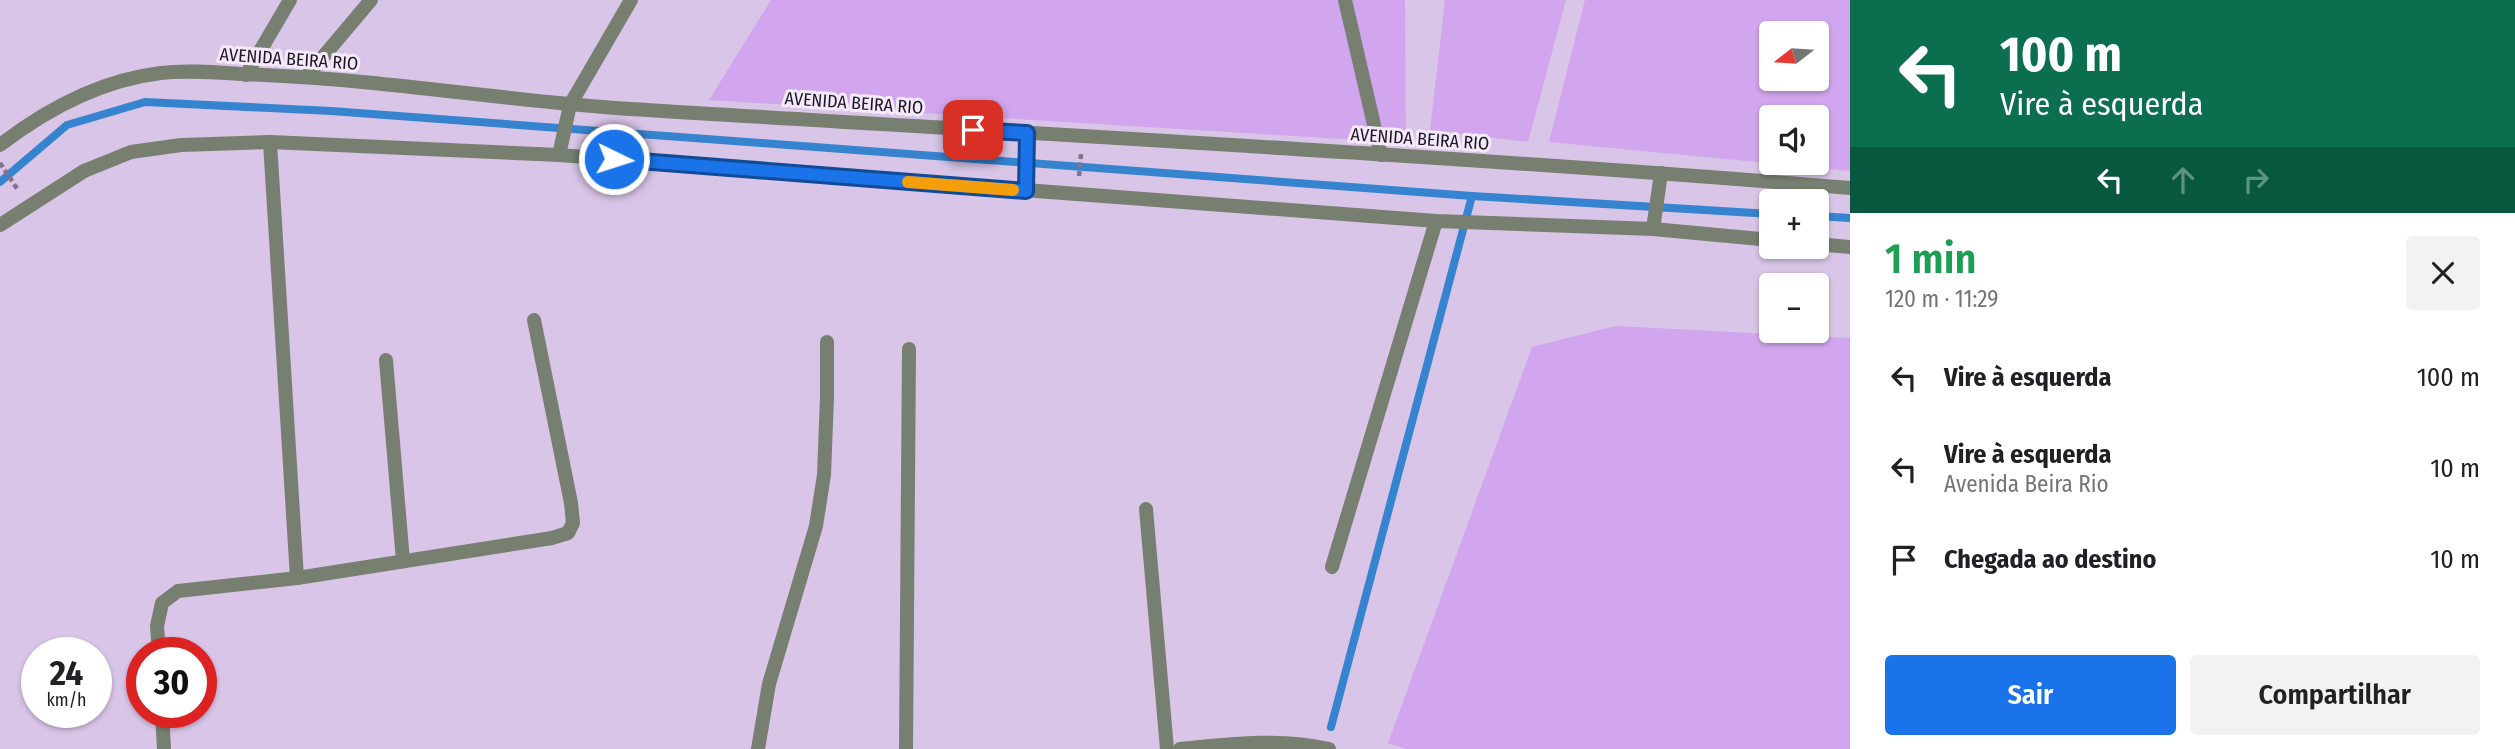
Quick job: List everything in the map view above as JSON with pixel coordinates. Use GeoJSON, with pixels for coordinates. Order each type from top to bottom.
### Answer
{"type":"FeatureCollection","features":[{"type":"Feature","properties":{"kind":"street"},"geometry":{"type":"LineString","coordinates":[[246,75],[290,0]]}},
{"type":"Feature","properties":{"kind":"street"},"geometry":{"type":"LineString","coordinates":[[306,77],[371,0]]}},
{"type":"Feature","properties":{"kind":"street"},"geometry":{"type":"LineString","coordinates":[[561,148],[569,110],[631,0]]}},
{"type":"Feature","properties":{"kind":"street"},"geometry":{"type":"LineString","coordinates":[[1345,0],[1381,155]]}},
{"type":"Feature","properties":{"kind":"street","name":"AVENIDA BEIRA RIO"},"geometry":{"type":"LineString","coordinates":[[0,145],[66,101],[115,84],[162,73],[306,77],[569,110],[1027,133],[1661,173],[1850,188]]}},
{"type":"Feature","properties":{"kind":"street"},"geometry":{"type":"LineString","coordinates":[[1026,184],[1027,133]]}},
{"type":"Feature","properties":{"kind":"street"},"geometry":{"type":"LineString","coordinates":[[270,142],[296,578]]}},
{"type":"Feature","properties":{"kind":"street"},"geometry":{"type":"LineString","coordinates":[[0,225],[84,171],[131,152],[181,145],[270,142],[561,148],[1026,184],[1077,195],[1478,224],[1654,225],[1759,238]]}},
{"type":"Feature","properties":{"kind":"street"},"geometry":{"type":"LineString","coordinates":[[1654,225],[1661,173]]}},
{"type":"Feature","properties":{"kind":"street"},"geometry":{"type":"LineString","coordinates":[[1332,567],[1444,221]]}},
{"type":"Feature","properties":{"kind":"street"},"geometry":{"type":"LineString","coordinates":[[1829,245],[1850,247]]}},
{"type":"Feature","properties":{"kind":"street"},"geometry":{"type":"LineString","coordinates":[[158,637],[157,626],[162,603],[178,590],[296,578],[552,538],[568,533],[573,523],[534,320]]}},
{"type":"Feature","properties":{"kind":"street"},"geometry":{"type":"LineString","coordinates":[[758,749],[769,684],[816,526],[824,475],[827,342]]}},
{"type":"Feature","properties":{"kind":"street"},"geometry":{"type":"LineString","coordinates":[[906,749],[909,349]]}},
{"type":"Feature","properties":{"kind":"street"},"geometry":{"type":"LineString","coordinates":[[386,360],[403,561]]}},
{"type":"Feature","properties":{"kind":"street"},"geometry":{"type":"LineString","coordinates":[[1146,509],[1167,749]]}},
{"type":"Feature","properties":{"kind":"street"},"geometry":{"type":"LineString","coordinates":[[163,728],[164,749]]}},
{"type":"Feature","properties":{"kind":"street"},"geometry":{"type":"LineString","coordinates":[[1180,749],[1255,741],[1301,743],[1329,749]]}},
{"type":"Feature","properties":{"kind":"path"},"geometry":{"type":"LineString","coordinates":[[1077,195],[1082,137]]}},
{"type":"Feature","properties":{"kind":"path"},"geometry":{"type":"LineString","coordinates":[[0,162],[28,206]]}},
{"type":"Feature","properties":{"kind":"shaded area"},"geometry":{"type":"Polygon","coordinates":[[[771,0],[1405,0],[1406,143],[709,100],[771,0]]]}},
{"type":"Feature","properties":{"kind":"shaded area"},"geometry":{"type":"Polygon","coordinates":[[[1445,0],[1566,0],[1528,142],[1430,130],[1445,0]]]}},
{"type":"Feature","properties":{"kind":"shaded area"},"geometry":{"type":"Polygon","coordinates":[[[1585,0],[1850,0],[1850,171],[1829,169],[1829,105],[1759,105],[1759,162],[1549,142],[1585,0]]]}},
{"type":"Feature","properties":{"kind":"shaded area"},"geometry":{"type":"Polygon","coordinates":[[[1616,326],[1759,333],[1759,343],[1829,343],[1829,337],[1850,338],[1850,749],[1406,749],[1388,743],[1532,347],[1616,326]]]}},
{"type":"Feature","properties":{"kind":"waterway"},"geometry":{"type":"LineString","coordinates":[[0,182],[67,125],[145,102],[331,111],[1472,196]]}},
{"type":"Feature","properties":{"kind":"waterway"},"geometry":{"type":"LineString","coordinates":[[1331,727],[1472,196],[1759,213]]}},
{"type":"Feature","properties":{"kind":"waterway"},"geometry":{"type":"LineString","coordinates":[[1829,217],[1850,218]]}},
{"type":"Feature","properties":{"kind":"slow traffic"},"geometry":{"type":"LineString","coordinates":[[908,182],[1013,190]]}},
{"type":"Feature","properties":{"kind":"route"},"geometry":{"type":"LineString","coordinates":[[614,159],[1026,191],[1027,133],[973,130]]}}]}
